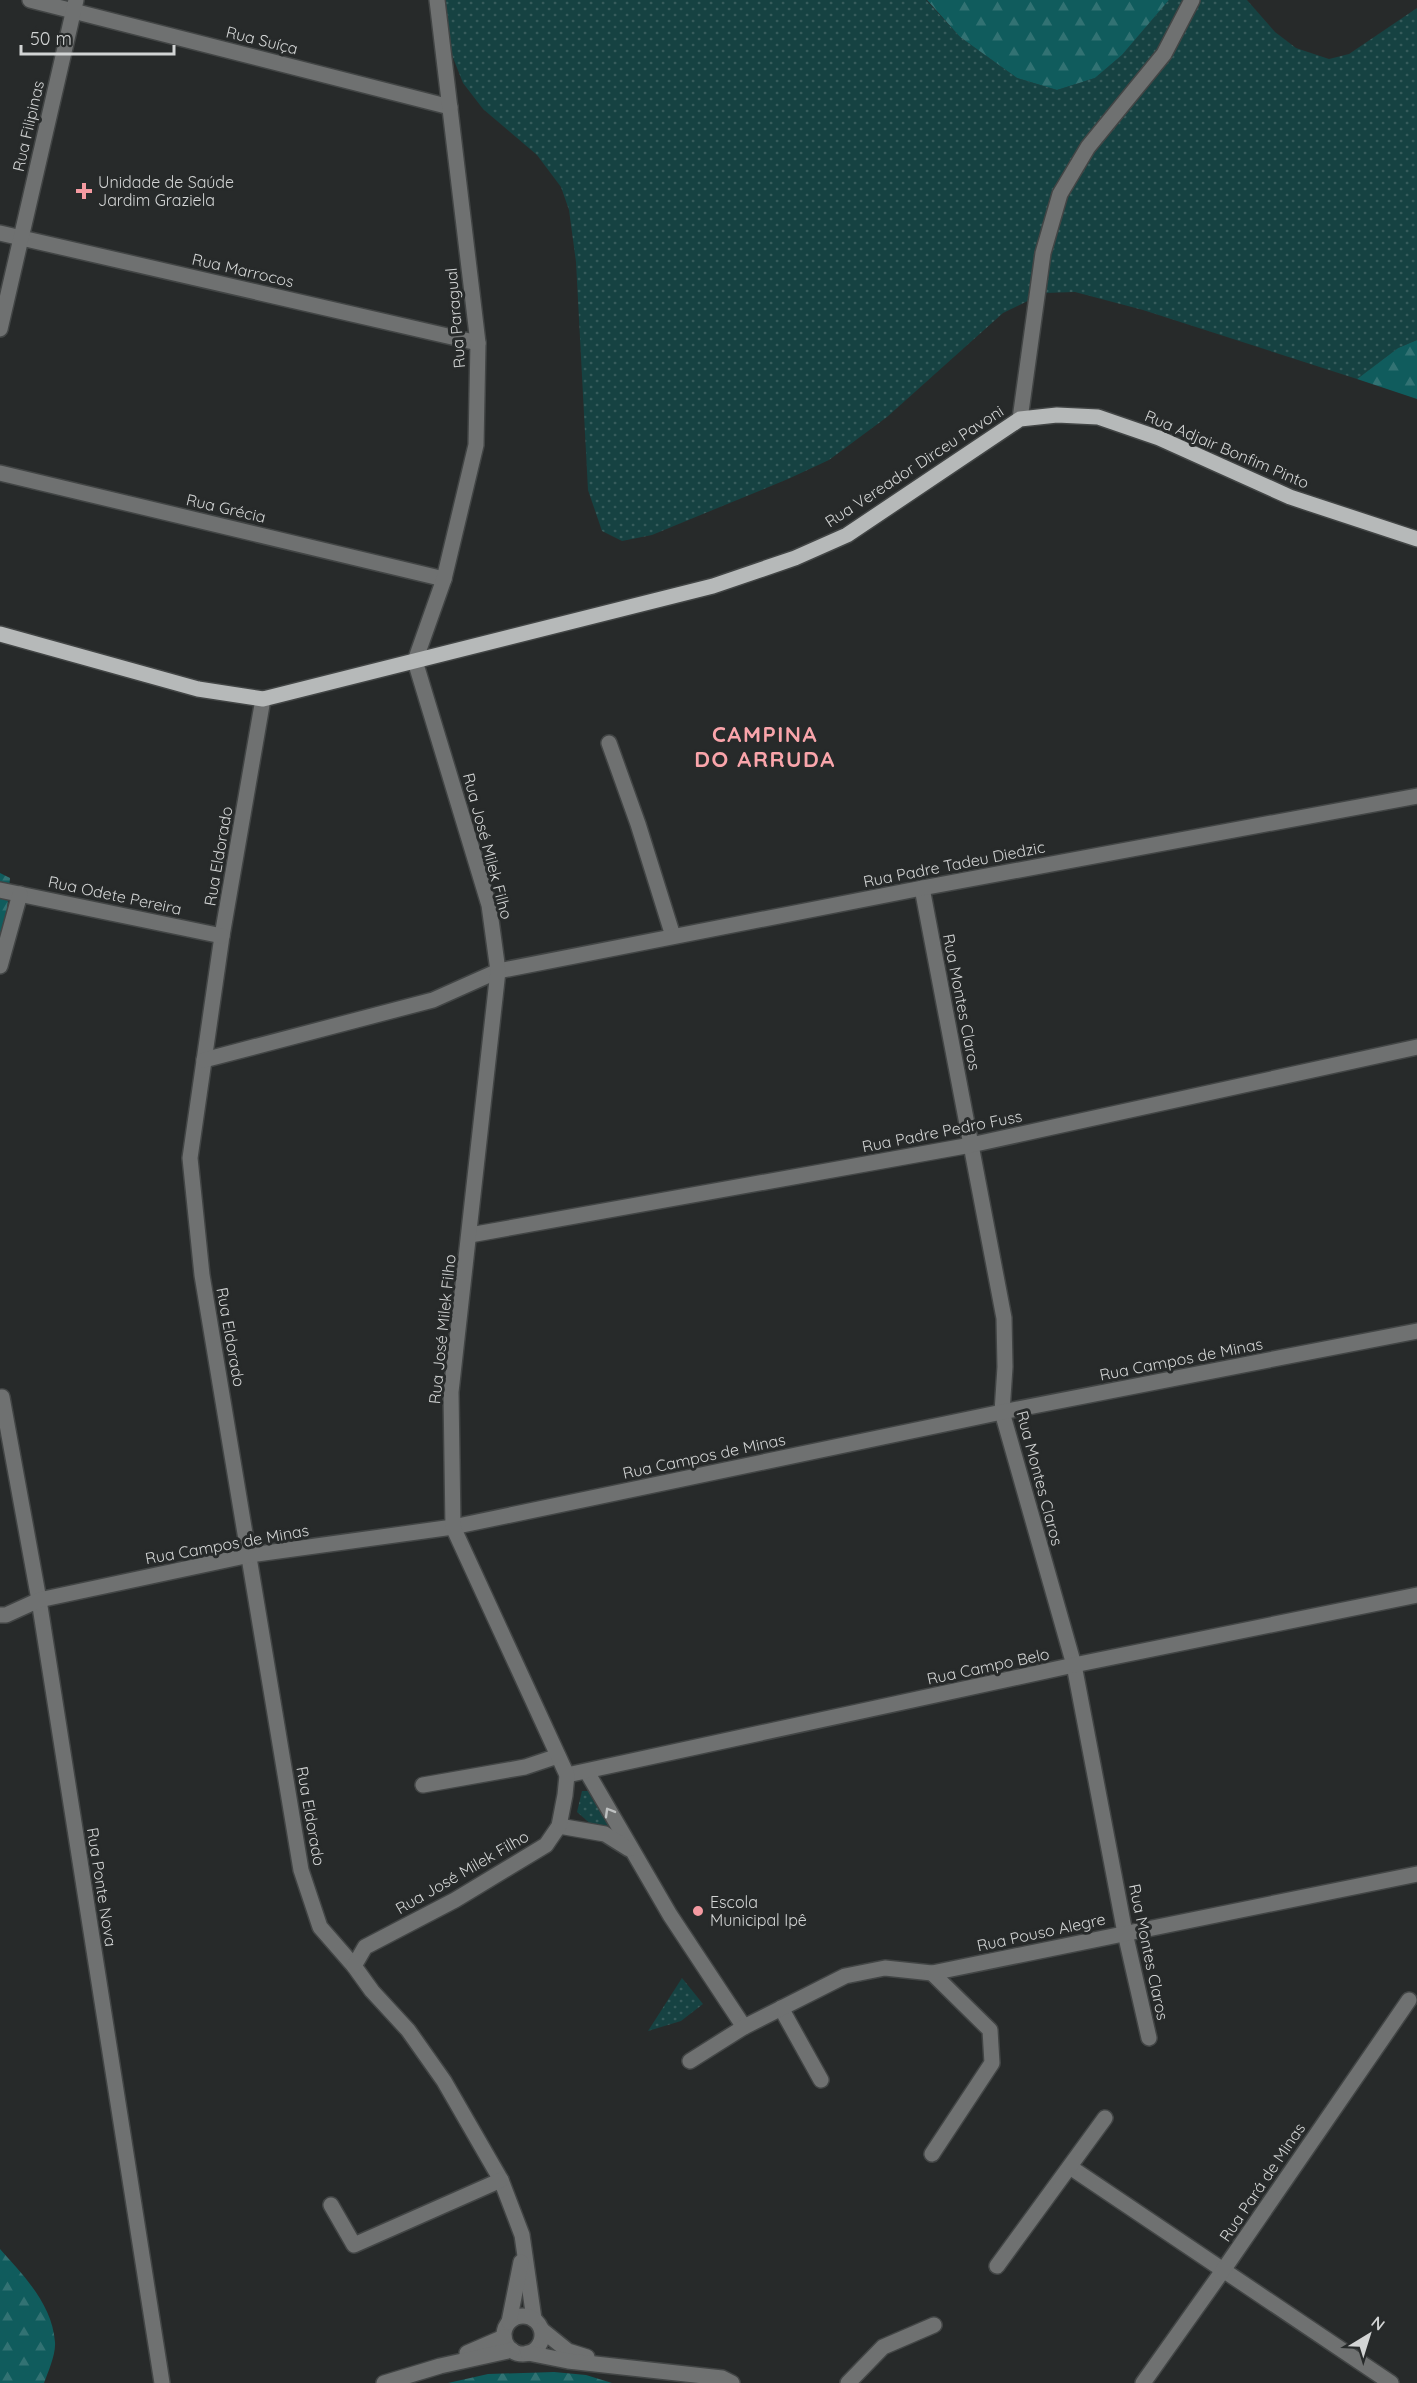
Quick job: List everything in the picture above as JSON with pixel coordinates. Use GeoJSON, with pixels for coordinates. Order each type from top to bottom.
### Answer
{"type":"FeatureCollection","features":[{"type":"Feature","properties":{"kind":"main road","name":"Rua Adjair Bonfim Pinto"},"geometry":{"type":"LineString","coordinates":[[1020,419],[1056,416],[1098,417],[1159,438],[1290,497],[1417,539]]}},
{"type":"Feature","properties":{"kind":"main road","name":"Rua Vereador Dirceu Pavoni"},"geometry":{"type":"LineString","coordinates":[[415,662],[713,586],[795,558],[846,535],[1020,419]]}},
{"type":"Feature","properties":{"kind":"main road"},"geometry":{"type":"LineString","coordinates":[[0,634],[198,689],[263,699],[415,662]]}},
{"type":"Feature","properties":{"kind":"street","name":"Rua Suíça"},"geometry":{"type":"LineString","coordinates":[[30,0],[74,5],[450,107]]}},
{"type":"Feature","properties":{"kind":"street","name":"Rua Paragual"},"geometry":{"type":"LineString","coordinates":[[415,662],[444,579],[476,445],[478,343],[437,0]]}},
{"type":"Feature","properties":{"kind":"street","name":"Rua Vereador Dirceu Pavoni"},"geometry":{"type":"LineString","coordinates":[[1020,419],[1043,253],[1060,194],[1088,147],[1164,54],[1192,0]]}},
{"type":"Feature","properties":{"kind":"street","name":"Rua Filipinas"},"geometry":{"type":"LineString","coordinates":[[0,329],[74,5]]}},
{"type":"Feature","properties":{"kind":"street","name":"Rua Marrocos"},"geometry":{"type":"LineString","coordinates":[[0,233],[478,343]]}},
{"type":"Feature","properties":{"kind":"street","name":"Rua Grécia"},"geometry":{"type":"LineString","coordinates":[[0,473],[444,579]]}},
{"type":"Feature","properties":{"kind":"street","name":"Rua José Milek Filho"},"geometry":{"type":"LineString","coordinates":[[415,662],[489,905],[498,971],[451,1392],[453,1527],[567,1775]]}},
{"type":"Feature","properties":{"kind":"street","name":"Rua Eldorado"},"geometry":{"type":"LineString","coordinates":[[263,699],[222,936],[190,1158],[202,1275],[301,1870],[321,1927],[354,1966]]}},
{"type":"Feature","properties":{"kind":"street"},"geometry":{"type":"LineString","coordinates":[[609,743],[638,824],[673,936]]}},
{"type":"Feature","properties":{"kind":"street","name":"Rua Padre Tadeu Diedzic"},"geometry":{"type":"LineString","coordinates":[[204,1060],[433,1000],[498,971],[922,888],[1417,796]]}},
{"type":"Feature","properties":{"kind":"street","name":"Rua Montes Claros"},"geometry":{"type":"LineString","coordinates":[[922,888],[1004,1318],[1005,1366],[1002,1412],[1074,1665],[1125,1933],[1149,2038]]}},
{"type":"Feature","properties":{"kind":"street","name":"Rua Odete Pereira"},"geometry":{"type":"LineString","coordinates":[[0,890],[222,936]]}},
{"type":"Feature","properties":{"kind":"street"},"geometry":{"type":"LineString","coordinates":[[0,966],[20,894]]}},
{"type":"Feature","properties":{"kind":"street","name":"Rua Padre Pedro Fuss"},"geometry":{"type":"LineString","coordinates":[[470,1235],[971,1145],[1417,1047]]}},
{"type":"Feature","properties":{"kind":"street","name":"Rua Campos de Minas"},"geometry":{"type":"LineString","coordinates":[[0,1615],[6,1615],[39,1600],[250,1555],[453,1527],[1002,1412],[1417,1331]]}},
{"type":"Feature","properties":{"kind":"street","name":"Rua Ponte Nova"},"geometry":{"type":"LineString","coordinates":[[2,1397],[39,1600],[162,2383]]}},
{"type":"Feature","properties":{"kind":"street","name":"Rua Campo Belo"},"geometry":{"type":"LineString","coordinates":[[567,1775],[1074,1665],[1417,1595]]}},
{"type":"Feature","properties":{"kind":"street"},"geometry":{"type":"LineString","coordinates":[[423,1785],[525,1767],[558,1756]]}},
{"type":"Feature","properties":{"kind":"street"},"geometry":{"type":"LineString","coordinates":[[587,1772],[670,1915],[744,2027]]}},
{"type":"Feature","properties":{"kind":"street"},"geometry":{"type":"LineString","coordinates":[[567,1775],[559,1826],[605,1834],[632,1851]]}},
{"type":"Feature","properties":{"kind":"street","name":"Rua José Milek Filho"},"geometry":{"type":"LineString","coordinates":[[354,1966],[365,1947],[455,1900],[546,1845],[559,1826]]}},
{"type":"Feature","properties":{"kind":"street","name":"Rua Pouso Alegre"},"geometry":{"type":"LineString","coordinates":[[690,2061],[744,2027],[845,1976],[885,1968],[932,1973],[1417,1874]]}},
{"type":"Feature","properties":{"kind":"street"},"geometry":{"type":"LineString","coordinates":[[354,1966],[372,1991],[408,2030],[444,2081],[501,2180],[522,2235],[523,2253],[540,2344],[535,2350],[513,2341]]}},
{"type":"Feature","properties":{"kind":"street"},"geometry":{"type":"LineString","coordinates":[[932,1973],[990,2030],[992,2063],[932,2154]]}},
{"type":"Feature","properties":{"kind":"street","name":"Rua Pará de Minas"},"geometry":{"type":"LineString","coordinates":[[1143,2383],[1409,2000]]}},
{"type":"Feature","properties":{"kind":"street"},"geometry":{"type":"LineString","coordinates":[[781,2008],[820,2080]]}},
{"type":"Feature","properties":{"kind":"street"},"geometry":{"type":"LineString","coordinates":[[997,2266],[1105,2118]]}},
{"type":"Feature","properties":{"kind":"street"},"geometry":{"type":"LineString","coordinates":[[1070,2167],[1391,2383]]}},
{"type":"Feature","properties":{"kind":"street"},"geometry":{"type":"LineString","coordinates":[[331,2205],[354,2245],[501,2180]]}},
{"type":"Feature","properties":{"kind":"street"},"geometry":{"type":"LineString","coordinates":[[513,2341],[523,2253]]}},
{"type":"Feature","properties":{"kind":"street"},"geometry":{"type":"LineString","coordinates":[[513,2341],[521,2316],[538,2325],[568,2351],[618,2367]]}},
{"type":"Feature","properties":{"kind":"street"},"geometry":{"type":"LineString","coordinates":[[848,2383],[883,2347],[934,2325]]}},
{"type":"Feature","properties":{"kind":"street"},"geometry":{"type":"LineString","coordinates":[[384,2383],[513,2341],[568,2361],[722,2378],[732,2383]]}},
{"type":"Feature","properties":{"kind":"shaded area"},"geometry":{"type":"Polygon","coordinates":[[[437,0],[926,0],[960,37],[1017,78],[1057,90],[1095,78],[1122,55],[1169,0],[1247,0],[1275,32],[1296,48],[1329,59],[1349,54],[1417,8],[1417,340],[1398,348],[1357,379],[1143,310],[1075,292],[1044,293],[1003,313],[887,417],[829,460],[652,535],[622,541],[602,531],[588,490],[576,262],[569,210],[561,187],[537,155],[483,109],[463,83],[444,35],[437,0]]]}},
{"type":"Feature","properties":{"kind":"shaded area"},"geometry":{"type":"Polygon","coordinates":[[[582,1791],[588,1791],[613,1833],[593,1826],[577,1812],[582,1791]]]}},
{"type":"Feature","properties":{"kind":"shaded area"},"geometry":{"type":"Polygon","coordinates":[[[682,1978],[703,2004],[681,2021],[648,2031],[682,1978]]]}},
{"type":"Feature","properties":{"kind":"green space"},"geometry":{"type":"Polygon","coordinates":[[[927,0],[1169,0],[1122,55],[1095,78],[1057,90],[1017,78],[960,37],[927,0]]]}},
{"type":"Feature","properties":{"kind":"green space"},"geometry":{"type":"Polygon","coordinates":[[[1417,340],[1417,399],[1357,379],[1398,348],[1417,340]]]}},
{"type":"Feature","properties":{"kind":"green space"},"geometry":{"type":"Polygon","coordinates":[[[0,873],[10,878],[0,957],[0,873]]]}},
{"type":"Feature","properties":{"kind":"green space"},"geometry":{"type":"Polygon","coordinates":[[[0,2249],[35,2291],[49,2315],[55,2347],[44,2383],[0,2383],[0,2249]]]}},
{"type":"Feature","properties":{"kind":"green space"},"geometry":{"type":"Polygon","coordinates":[[[554,2372],[586,2375],[612,2383],[448,2383],[488,2374],[554,2372]]]}},
{"type":"Feature","properties":{"kind":"place","name":"Unidade de Saúde Jardim Graziela"},"geometry":{"type":"Point","coordinates":[84,191]}},
{"type":"Feature","properties":{"kind":"place","name":"Escola Municipal Ipê"},"geometry":{"type":"Point","coordinates":[698,1911]}},
{"type":"Feature","properties":{"kind":"district","name":"CAMPINA DO ARRUDA"},"geometry":{"type":"Point","coordinates":[765,746]}}]}
